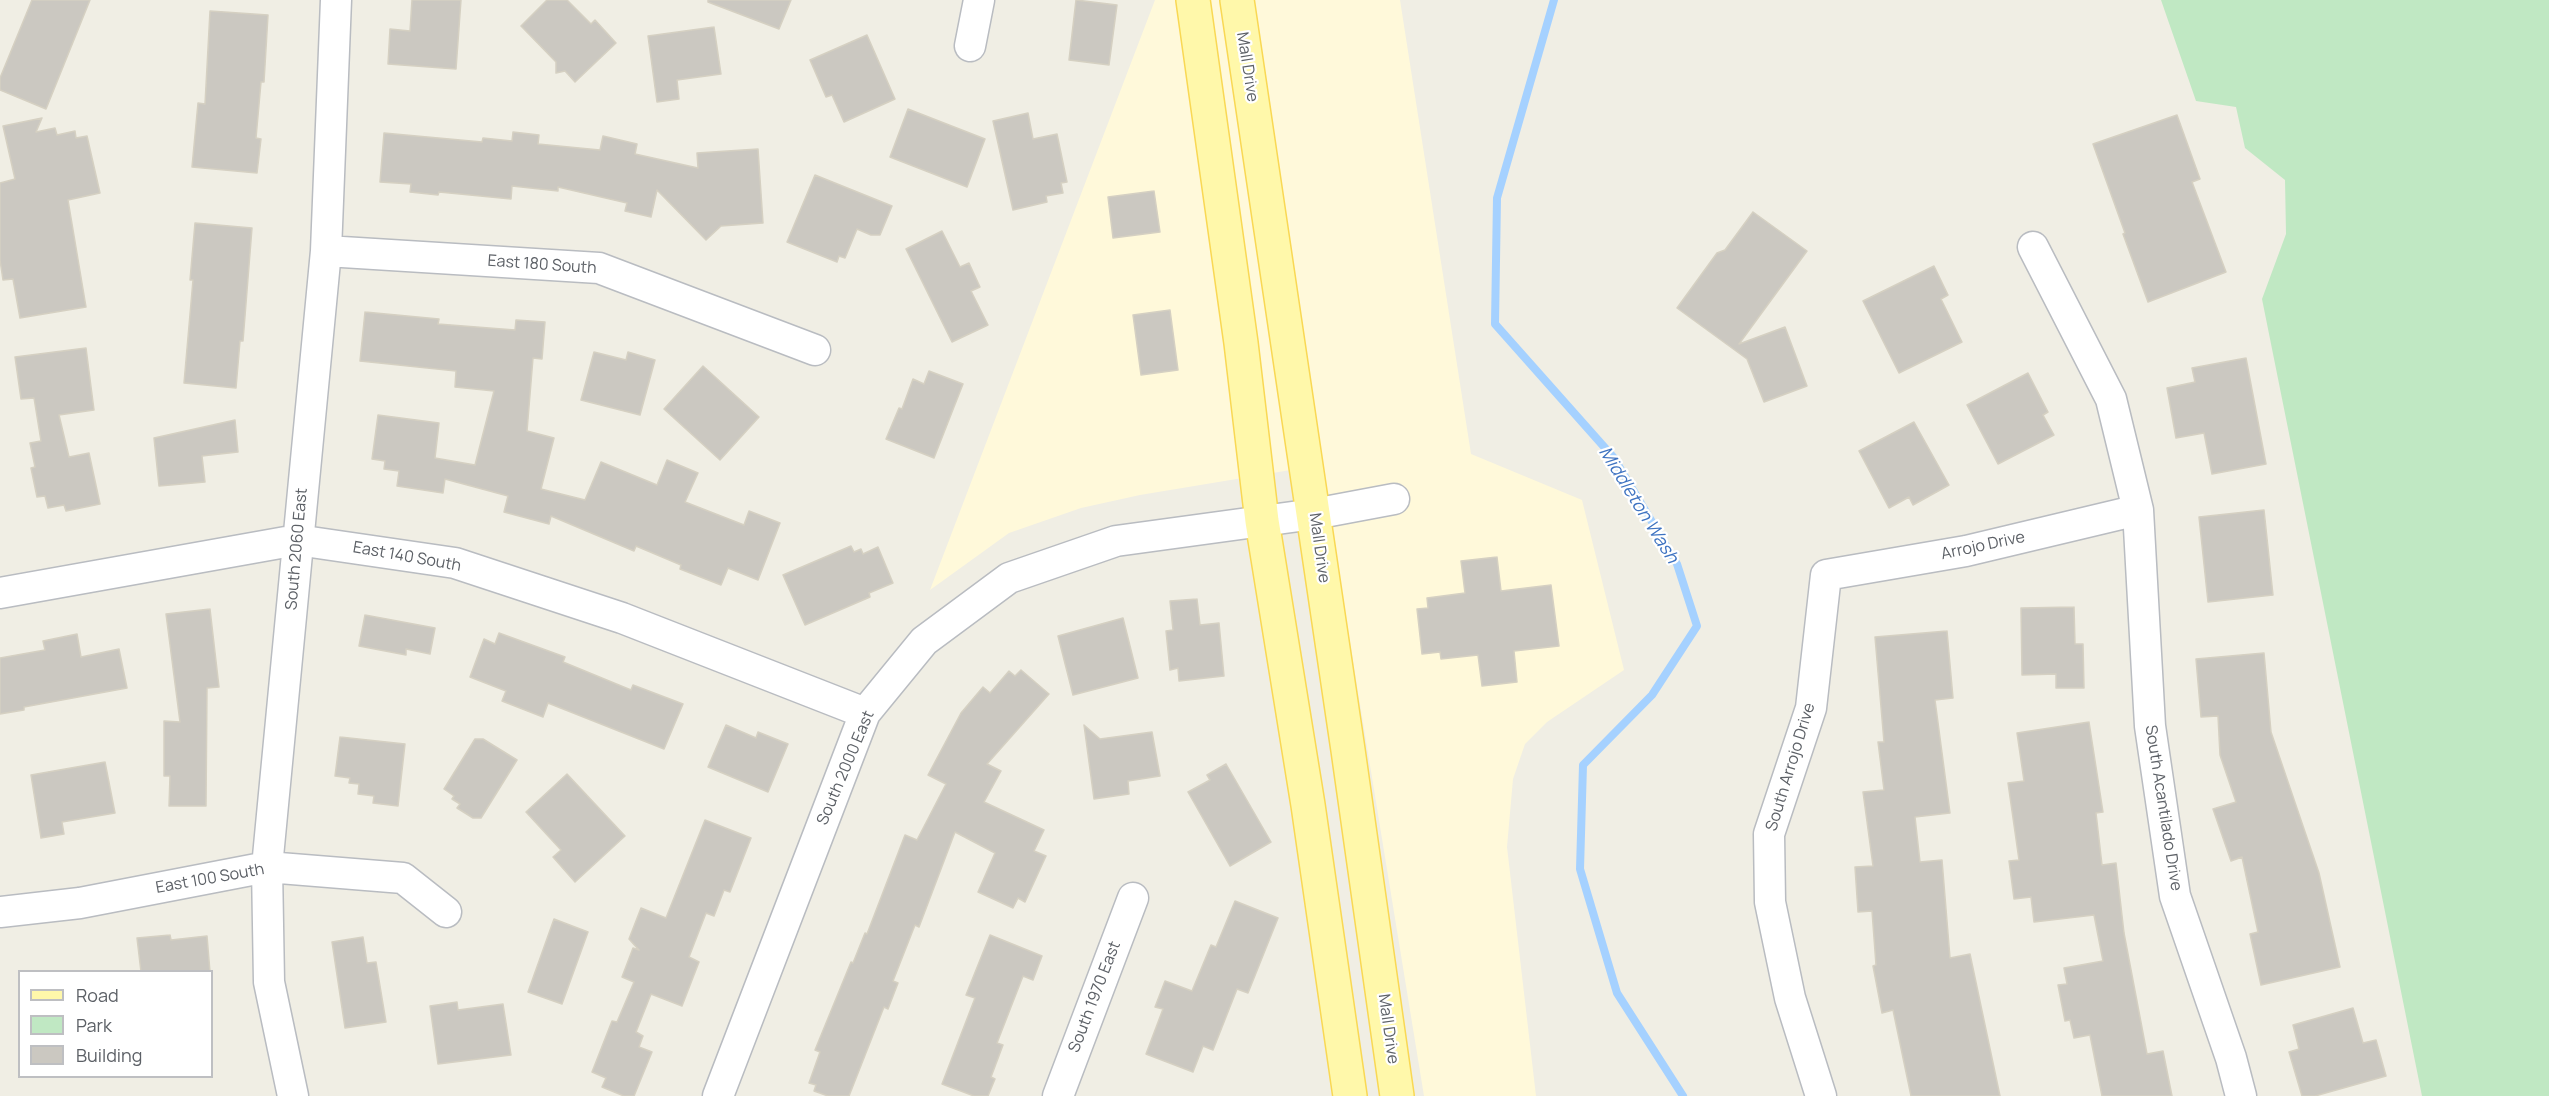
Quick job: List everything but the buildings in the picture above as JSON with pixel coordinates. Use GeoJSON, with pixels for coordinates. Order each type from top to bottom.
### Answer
{"type":"FeatureCollection","features":[{"type":"Feature","properties":{"kind":"main road"},"geometry":{"type":"LineString","coordinates":[[1193,0],[1241,343],[1262,521],[1308,805],[1350,1096]]}},
{"type":"Feature","properties":{"kind":"main road","name":"Mall Drive"},"geometry":{"type":"LineString","coordinates":[[1237,0],[1314,514],[1397,1096]]}},
{"type":"Feature","properties":{"kind":"street","name":"South 2060 East"},"geometry":{"type":"LineString","coordinates":[[293,1096],[269,982],[267,867],[326,251],[336,0]]}},
{"type":"Feature","properties":{"kind":"street"},"geometry":{"type":"LineString","coordinates":[[970,46],[979,0]]}},
{"type":"Feature","properties":{"kind":"street","name":"South Acantilado Drive"},"geometry":{"type":"LineString","coordinates":[[2033,247],[2111,399],[2138,510],[2150,726],[2175,896],[2231,1058],[2241,1096]]}},
{"type":"Feature","properties":{"kind":"street","name":"East 180 South"},"geometry":{"type":"LineString","coordinates":[[326,251],[599,268],[815,350]]}},
{"type":"Feature","properties":{"kind":"street","name":"South 2000 East"},"geometry":{"type":"LineString","coordinates":[[718,1096],[865,713],[924,642],[1009,578],[1116,541],[1314,514],[1394,499]]}},
{"type":"Feature","properties":{"kind":"street","name":"Arrojo Drive"},"geometry":{"type":"LineString","coordinates":[[1826,575],[1966,551],[2138,510]]}},
{"type":"Feature","properties":{"kind":"street","name":"East 140 South"},"geometry":{"type":"LineString","coordinates":[[0,593],[297,540],[455,563],[622,618],[865,713]]}},
{"type":"Feature","properties":{"kind":"street","name":"South Arrojo Drive"},"geometry":{"type":"LineString","coordinates":[[1821,1096],[1790,998],[1770,902],[1769,834],[1811,708],[1826,575]]}},
{"type":"Feature","properties":{"kind":"street","name":"East 100 South"},"geometry":{"type":"LineString","coordinates":[[0,912],[80,903],[267,867],[403,878],[446,912]]}},
{"type":"Feature","properties":{"kind":"street","name":"South 1970 East"},"geometry":{"type":"LineString","coordinates":[[1058,1096],[1133,898]]}},
{"type":"Feature","properties":{"kind":"shaded area"},"geometry":{"type":"Polygon","coordinates":[[[1155,0],[1400,0],[1471,454],[1582,500],[1624,670],[1547,722],[1525,744],[1513,779],[1507,847],[1536,1096],[1424,1096],[1321,465],[1140,495],[1081,508],[1009,533],[930,590],[1155,0]]]}},
{"type":"Feature","properties":{"kind":"green space"},"geometry":{"type":"Polygon","coordinates":[[[2161,0],[2549,0],[2549,1096],[2422,1096],[2262,299],[2286,234],[2285,180],[2245,148],[2236,107],[2196,101],[2161,0]]]}},
{"type":"Feature","properties":{"kind":"waterway","name":"Middleton Wash"},"geometry":{"type":"LineString","coordinates":[[1554,0],[1497,198],[1495,324],[1614,458],[1677,564],[1697,626],[1652,695],[1583,765],[1580,869],[1617,993],[1683,1096]]}}]}
